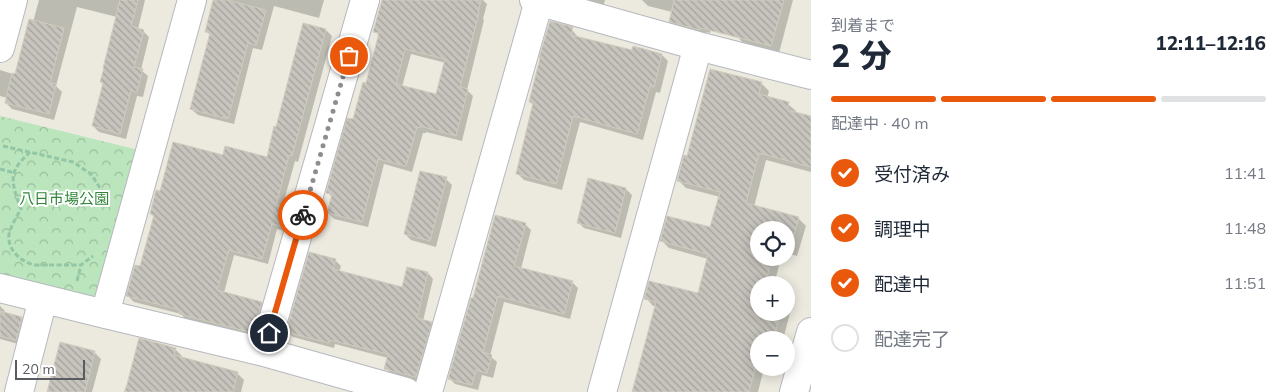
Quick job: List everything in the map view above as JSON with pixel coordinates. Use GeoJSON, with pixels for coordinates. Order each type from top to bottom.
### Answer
{"type":"FeatureCollection","features":[{"type":"Feature","properties":{"kind":"street"},"geometry":{"type":"LineString","coordinates":[[0,48],[13,0]]}},
{"type":"Feature","properties":{"kind":"street"},"geometry":{"type":"LineString","coordinates":[[105,314],[192,0]]}},
{"type":"Feature","properties":{"kind":"street"},"geometry":{"type":"LineString","coordinates":[[264,352],[365,0]]}},
{"type":"Feature","properties":{"kind":"street"},"geometry":{"type":"LineString","coordinates":[[428,392],[536,1],[811,75]]}},
{"type":"Feature","properties":{"kind":"street"},"geometry":{"type":"LineString","coordinates":[[602,392],[698,46]]}},
{"type":"Feature","properties":{"kind":"street"},"geometry":{"type":"LineString","coordinates":[[0,288],[264,352],[406,392]]}},
{"type":"Feature","properties":{"kind":"street"},"geometry":{"type":"LineString","coordinates":[[19,392],[42,299]]}},
{"type":"Feature","properties":{"kind":"street"},"geometry":{"type":"LineString","coordinates":[[794,392],[811,332]]}},
{"type":"Feature","properties":{"kind":"path"},"geometry":{"type":"LineString","coordinates":[[3,146],[73,162],[91,174],[110,203]]}},
{"type":"Feature","properties":{"kind":"path"},"geometry":{"type":"LineString","coordinates":[[30,152],[17,166],[12,186],[21,209],[9,234],[10,244],[16,255],[28,263],[35,265],[81,265]]}},
{"type":"Feature","properties":{"kind":"path"},"geometry":{"type":"LineString","coordinates":[[0,170],[15,173]]}},
{"type":"Feature","properties":{"kind":"green space","name":"八日市場公園"},"geometry":{"type":"Polygon","coordinates":[[[0,116],[143,151],[97,303],[0,280],[0,116]]]}},
{"type":"Feature","properties":{"kind":"building"},"geometry":{"type":"Polygon","coordinates":[[[120,0],[138,0],[131,26],[144,30],[134,67],[143,69],[137,92],[131,90],[120,134],[92,126],[103,83],[100,82],[103,68],[120,0]]]}},
{"type":"Feature","properties":{"kind":"building"},"geometry":{"type":"Polygon","coordinates":[[[213,0],[227,0],[266,10],[256,45],[248,43],[228,119],[190,109],[210,33],[205,32],[213,0]]]}},
{"type":"Feature","properties":{"kind":"building"},"geometry":{"type":"Polygon","coordinates":[[[382,0],[481,0],[460,87],[468,89],[456,136],[420,126],[420,128],[417,127],[406,166],[378,159],[362,222],[327,213],[332,194],[326,193],[347,118],[353,119],[363,82],[366,83],[379,33],[373,32],[382,0]],[[405,49],[396,84],[436,94],[445,59],[405,49]]]}},
{"type":"Feature","properties":{"kind":"building"},"geometry":{"type":"Polygon","coordinates":[[[674,0],[784,0],[771,46],[669,22],[674,0]]]}},
{"type":"Feature","properties":{"kind":"building"},"geometry":{"type":"Polygon","coordinates":[[[29,19],[64,28],[50,83],[56,84],[49,114],[5,103],[12,73],[15,74],[29,19]]]}},
{"type":"Feature","properties":{"kind":"building"},"geometry":{"type":"Polygon","coordinates":[[[550,21],[573,27],[571,35],[632,50],[633,46],[662,54],[654,87],[650,86],[637,134],[573,116],[556,184],[516,174],[533,103],[529,102],[550,21]]]}},
{"type":"Feature","properties":{"kind":"building"},"geometry":{"type":"Polygon","coordinates":[[[303,23],[326,29],[292,156],[289,155],[276,205],[289,208],[284,227],[272,224],[262,259],[229,250],[217,290],[262,302],[253,333],[179,314],[180,310],[126,296],[135,265],[140,266],[154,215],[150,214],[156,190],[160,191],[173,142],[223,155],[225,146],[267,157],[303,23]]]}},
{"type":"Feature","properties":{"kind":"building"},"geometry":{"type":"Polygon","coordinates":[[[710,69],[762,82],[759,94],[789,102],[787,110],[811,116],[811,167],[759,153],[746,203],[799,217],[795,231],[795,221],[750,221],[750,266],[770,266],[767,276],[750,276],[750,321],[779,321],[776,331],[750,331],[750,376],[753,376],[749,392],[632,392],[656,302],[644,299],[649,281],[698,293],[708,254],[660,241],[667,216],[710,227],[720,192],[677,181],[684,155],[687,156],[710,69]]]}},
{"type":"Feature","properties":{"kind":"building"},"geometry":{"type":"Polygon","coordinates":[[[420,171],[447,177],[430,241],[404,234],[420,171]]]}},
{"type":"Feature","properties":{"kind":"building"},"geometry":{"type":"Polygon","coordinates":[[[588,178],[626,188],[615,233],[577,223],[588,178]]]}},
{"type":"Feature","properties":{"kind":"building"},"geometry":{"type":"Polygon","coordinates":[[[495,215],[526,223],[514,266],[573,281],[564,314],[498,296],[483,352],[492,355],[487,373],[476,370],[472,385],[448,379],[471,298],[473,298],[495,215]]]}},
{"type":"Feature","properties":{"kind":"building"},"geometry":{"type":"Polygon","coordinates":[[[309,252],[336,259],[333,269],[402,287],[407,267],[428,272],[417,318],[432,322],[416,377],[384,369],[388,354],[330,340],[329,343],[286,332],[309,252]]]}},
{"type":"Feature","properties":{"kind":"building"},"geometry":{"type":"Polygon","coordinates":[[[0,311],[22,317],[16,340],[0,336],[0,311]]]}},
{"type":"Feature","properties":{"kind":"building"},"geometry":{"type":"Polygon","coordinates":[[[139,338],[176,348],[174,355],[238,372],[233,392],[125,392],[139,338]]]}},
{"type":"Feature","properties":{"kind":"building"},"geometry":{"type":"Polygon","coordinates":[[[60,342],[95,351],[85,392],[47,392],[60,342]]]}},
{"type":"Feature","properties":{"kind":"way so far"},"geometry":{"type":"LineString","coordinates":[[303,215],[349,56]]}},
{"type":"Feature","properties":{"kind":"route"},"geometry":{"type":"LineString","coordinates":[[269,333],[303,215]]}}]}
